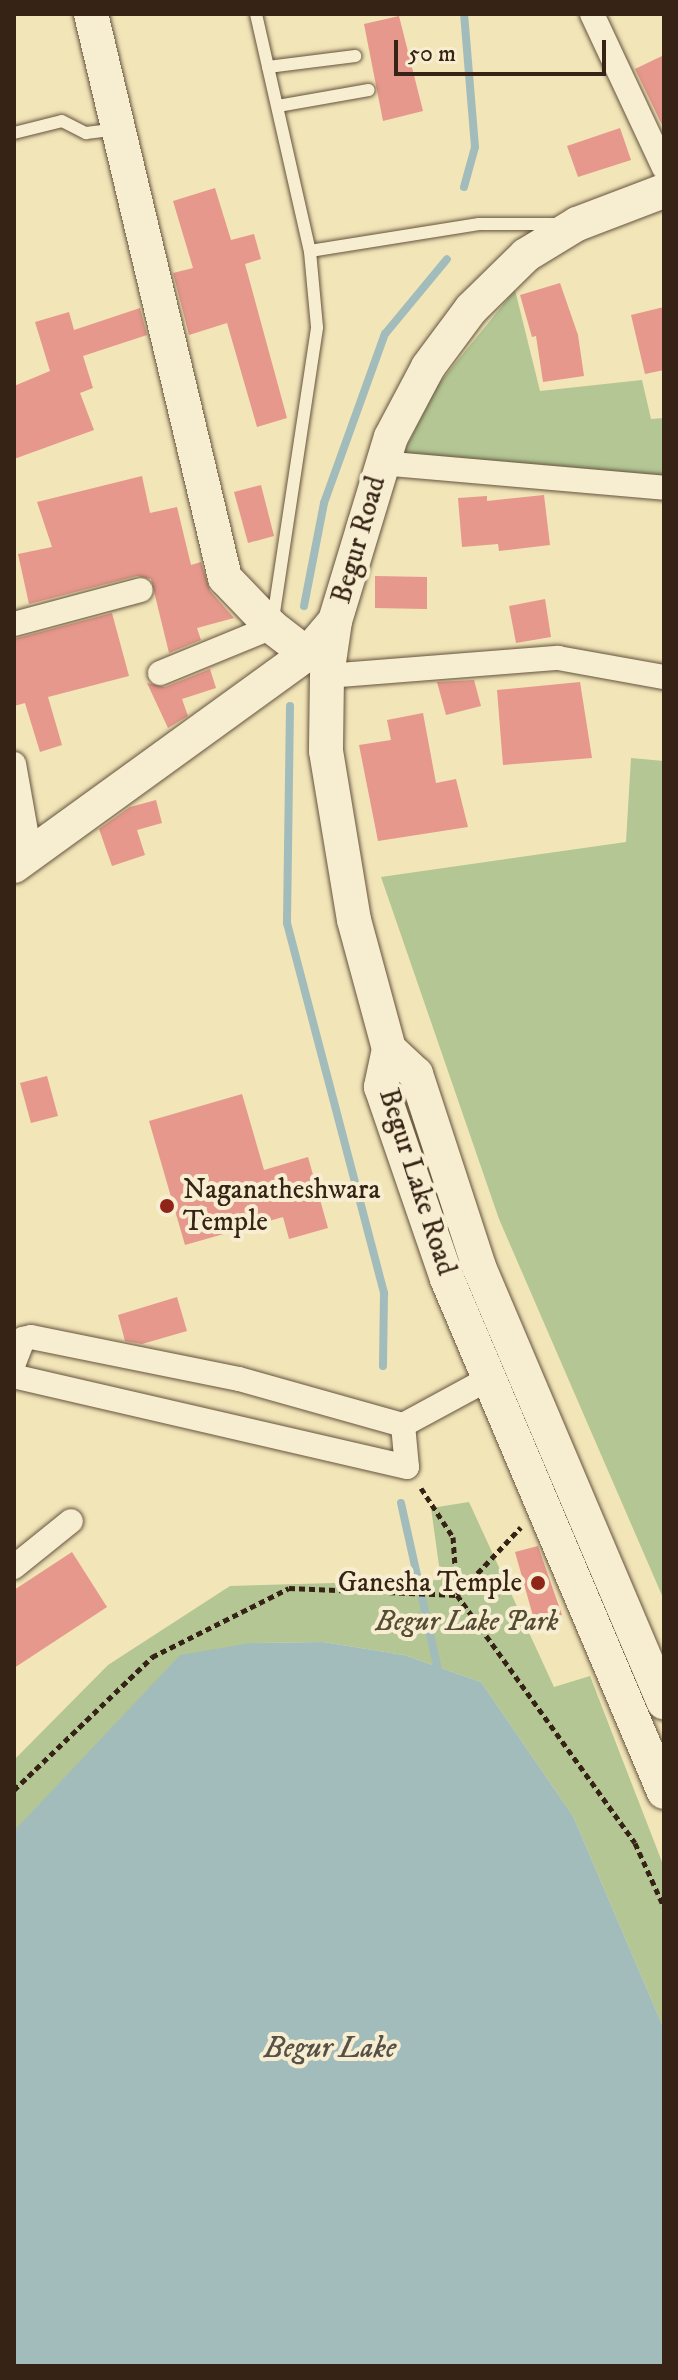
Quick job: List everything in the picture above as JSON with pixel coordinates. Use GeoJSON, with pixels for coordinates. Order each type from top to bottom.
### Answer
{"type":"FeatureCollection","features":[{"type":"Feature","properties":{"kind":"main road"},"geometry":{"type":"LineString","coordinates":[[91,14],[122,127],[225,578],[272,627],[317,665],[339,845],[389,1049]]}},
{"type":"Feature","properties":{"kind":"main road","name":"Begur Road"},"geometry":{"type":"LineString","coordinates":[[22,860],[317,665],[335,621],[381,463],[428,367],[471,309],[526,255],[577,224],[664,191]]}},
{"type":"Feature","properties":{"kind":"main road","name":"Begur Lake Road"},"geometry":{"type":"LineString","coordinates":[[389,1049],[381,1087],[447,1279],[525,1457],[664,1792]]}},
{"type":"Feature","properties":{"kind":"main road","name":"Begur Lake Road"},"geometry":{"type":"LineString","coordinates":[[389,1049],[416,1074],[479,1267],[664,1702]]}},
{"type":"Feature","properties":{"kind":"main road"},"geometry":{"type":"LineString","coordinates":[[525,1457],[557,1445]]}},
{"type":"Feature","properties":{"kind":"street"},"geometry":{"type":"LineString","coordinates":[[592,14],[664,168]]}},
{"type":"Feature","properties":{"kind":"street"},"geometry":{"type":"LineString","coordinates":[[381,463],[664,488]]}},
{"type":"Feature","properties":{"kind":"street"},"geometry":{"type":"LineString","coordinates":[[14,624],[141,590]]}},
{"type":"Feature","properties":{"kind":"street"},"geometry":{"type":"LineString","coordinates":[[160,673],[272,627]]}},
{"type":"Feature","properties":{"kind":"street"},"geometry":{"type":"LineString","coordinates":[[317,665],[558,658],[664,677]]}},
{"type":"Feature","properties":{"kind":"street"},"geometry":{"type":"LineString","coordinates":[[14,764],[22,860]]}},
{"type":"Feature","properties":{"kind":"street"},"geometry":{"type":"LineString","coordinates":[[14,1363],[23,1339],[31,1337],[239,1379],[403,1425],[490,1378]]}},
{"type":"Feature","properties":{"kind":"street"},"geometry":{"type":"LineString","coordinates":[[14,1376],[407,1467],[403,1425]]}},
{"type":"Feature","properties":{"kind":"street"},"geometry":{"type":"LineString","coordinates":[[14,1567],[71,1521]]}},
{"type":"Feature","properties":{"kind":"lane"},"geometry":{"type":"LineString","coordinates":[[256,14],[310,251],[317,327],[272,627]]}},
{"type":"Feature","properties":{"kind":"lane"},"geometry":{"type":"LineString","coordinates":[[268,67],[355,56]]}},
{"type":"Feature","properties":{"kind":"lane"},"geometry":{"type":"LineString","coordinates":[[278,106],[369,90]]}},
{"type":"Feature","properties":{"kind":"lane"},"geometry":{"type":"LineString","coordinates":[[14,133],[62,121],[86,133],[122,127]]}},
{"type":"Feature","properties":{"kind":"lane"},"geometry":{"type":"LineString","coordinates":[[310,251],[479,224],[577,224]]}},
{"type":"Feature","properties":{"kind":"path"},"geometry":{"type":"LineString","coordinates":[[407,1467],[453,1537],[457,1595],[635,1843],[664,1907]]}},
{"type":"Feature","properties":{"kind":"path"},"geometry":{"type":"LineString","coordinates":[[14,1790],[152,1657],[289,1588],[457,1595],[543,1502]]}},
{"type":"Feature","properties":{"kind":"green space"},"geometry":{"type":"Polygon","coordinates":[[[515,290],[540,391],[642,380],[651,419],[664,418],[664,481],[400,459],[437,386],[515,290]]]}},
{"type":"Feature","properties":{"kind":"green space"},"geometry":{"type":"Polygon","coordinates":[[[631,758],[664,761],[664,1600],[499,1219],[381,877],[626,842],[631,758]]]}},
{"type":"Feature","properties":{"kind":"green space","name":"Begur Lake Park"},"geometry":{"type":"Polygon","coordinates":[[[469,1502],[554,1687],[590,1676],[664,1867],[664,2029],[573,1816],[481,1682],[404,1655],[323,1642],[251,1643],[14,1831],[14,1760],[108,1665],[230,1586],[441,1580],[431,1508],[469,1502]]]}},
{"type":"Feature","properties":{"kind":"water","name":"Begur Lake"},"geometry":{"type":"Polygon","coordinates":[[[323,1642],[404,1655],[481,1682],[573,1816],[664,2029],[664,2366],[14,2366],[14,1831],[180,1655],[251,1643],[323,1642]]]}},
{"type":"Feature","properties":{"kind":"building"},"geometry":{"type":"Polygon","coordinates":[[[399,16],[423,111],[383,121],[364,24],[399,16]]]}},
{"type":"Feature","properties":{"kind":"building"},"geometry":{"type":"Polygon","coordinates":[[[664,55],[664,129],[635,69],[664,55]]]}},
{"type":"Feature","properties":{"kind":"building"},"geometry":{"type":"Polygon","coordinates":[[[620,128],[631,160],[578,177],[567,146],[620,128]]]}},
{"type":"Feature","properties":{"kind":"building"},"geometry":{"type":"Polygon","coordinates":[[[215,188],[231,240],[254,234],[261,259],[245,264],[287,418],[257,427],[227,323],[189,335],[173,273],[193,268],[173,201],[215,188]]]}},
{"type":"Feature","properties":{"kind":"building"},"geometry":{"type":"Polygon","coordinates":[[[560,283],[578,335],[584,376],[543,382],[536,336],[532,337],[520,295],[560,283]]]}},
{"type":"Feature","properties":{"kind":"building"},"geometry":{"type":"Polygon","coordinates":[[[664,307],[664,370],[645,374],[631,315],[664,307]]]}},
{"type":"Feature","properties":{"kind":"building"},"geometry":{"type":"Polygon","coordinates":[[[140,308],[147,335],[83,356],[93,388],[80,393],[94,430],[14,459],[14,386],[50,371],[35,322],[69,312],[74,330],[140,308]]]}},
{"type":"Feature","properties":{"kind":"building"},"geometry":{"type":"Polygon","coordinates":[[[142,476],[150,513],[177,507],[191,565],[201,562],[210,591],[234,618],[197,628],[201,640],[169,653],[151,579],[137,576],[29,604],[18,554],[52,547],[37,502],[142,476]]]}},
{"type":"Feature","properties":{"kind":"building"},"geometry":{"type":"Polygon","coordinates":[[[261,485],[274,536],[248,543],[234,492],[261,485]]]}},
{"type":"Feature","properties":{"kind":"building"},"geometry":{"type":"Polygon","coordinates":[[[544,495],[550,545],[499,551],[498,544],[462,547],[458,498],[487,496],[487,501],[544,495]]]}},
{"type":"Feature","properties":{"kind":"building"},"geometry":{"type":"Polygon","coordinates":[[[375,576],[427,577],[427,609],[375,608],[375,576]]]}},
{"type":"Feature","properties":{"kind":"building"},"geometry":{"type":"Polygon","coordinates":[[[545,599],[551,637],[516,643],[509,606],[545,599]]]}},
{"type":"Feature","properties":{"kind":"building"},"geometry":{"type":"Polygon","coordinates":[[[112,613],[129,676],[48,697],[62,745],[40,752],[25,703],[14,706],[14,639],[112,613]]]}},
{"type":"Feature","properties":{"kind":"building"},"geometry":{"type":"Polygon","coordinates":[[[210,669],[216,688],[182,699],[188,716],[168,728],[147,683],[165,687],[210,669]]]}},
{"type":"Feature","properties":{"kind":"building"},"geometry":{"type":"Polygon","coordinates":[[[474,680],[481,706],[446,715],[437,682],[474,680]]]}},
{"type":"Feature","properties":{"kind":"building"},"geometry":{"type":"Polygon","coordinates":[[[580,682],[592,758],[503,765],[497,690],[580,682]]]}},
{"type":"Feature","properties":{"kind":"building"},"geometry":{"type":"Polygon","coordinates":[[[423,713],[436,783],[456,779],[468,827],[378,841],[359,745],[391,740],[387,720],[423,713]]]}},
{"type":"Feature","properties":{"kind":"building"},"geometry":{"type":"Polygon","coordinates":[[[156,800],[162,823],[137,830],[145,855],[112,866],[99,829],[130,807],[156,800]]]}},
{"type":"Feature","properties":{"kind":"building"},"geometry":{"type":"Polygon","coordinates":[[[47,1076],[58,1116],[31,1123],[20,1083],[47,1076]]]}},
{"type":"Feature","properties":{"kind":"building"},"geometry":{"type":"Polygon","coordinates":[[[242,1094],[264,1170],[308,1157],[328,1228],[289,1239],[283,1217],[185,1245],[149,1121],[242,1094]]]}},
{"type":"Feature","properties":{"kind":"building"},"geometry":{"type":"Polygon","coordinates":[[[177,1297],[187,1331],[142,1344],[125,1341],[118,1315],[177,1297]]]}},
{"type":"Feature","properties":{"kind":"building","name":"Ganesha Temple"},"geometry":{"type":"Polygon","coordinates":[[[538,1546],[562,1615],[535,1623],[515,1552],[538,1546]]]}},
{"type":"Feature","properties":{"kind":"building"},"geometry":{"type":"Polygon","coordinates":[[[72,1552],[107,1607],[14,1668],[14,1590],[72,1552]]]}},
{"type":"Feature","properties":{"kind":"waterway"},"geometry":{"type":"LineString","coordinates":[[464,14],[475,147],[464,187]]}},
{"type":"Feature","properties":{"kind":"waterway"},"geometry":{"type":"LineString","coordinates":[[304,606],[324,503],[385,334],[447,259]]}},
{"type":"Feature","properties":{"kind":"waterway"},"geometry":{"type":"LineString","coordinates":[[290,706],[287,923],[384,1293],[383,1366]]}},
{"type":"Feature","properties":{"kind":"waterway"},"geometry":{"type":"LineString","coordinates":[[401,1503],[439,1674]]}},
{"type":"Feature","properties":{"kind":"place","name":"Naganatheshwara Temple"},"geometry":{"type":"Point","coordinates":[167,1206]}},
{"type":"Feature","properties":{"kind":"place","name":"Ganesha Temple"},"geometry":{"type":"Point","coordinates":[538,1583]}}]}
